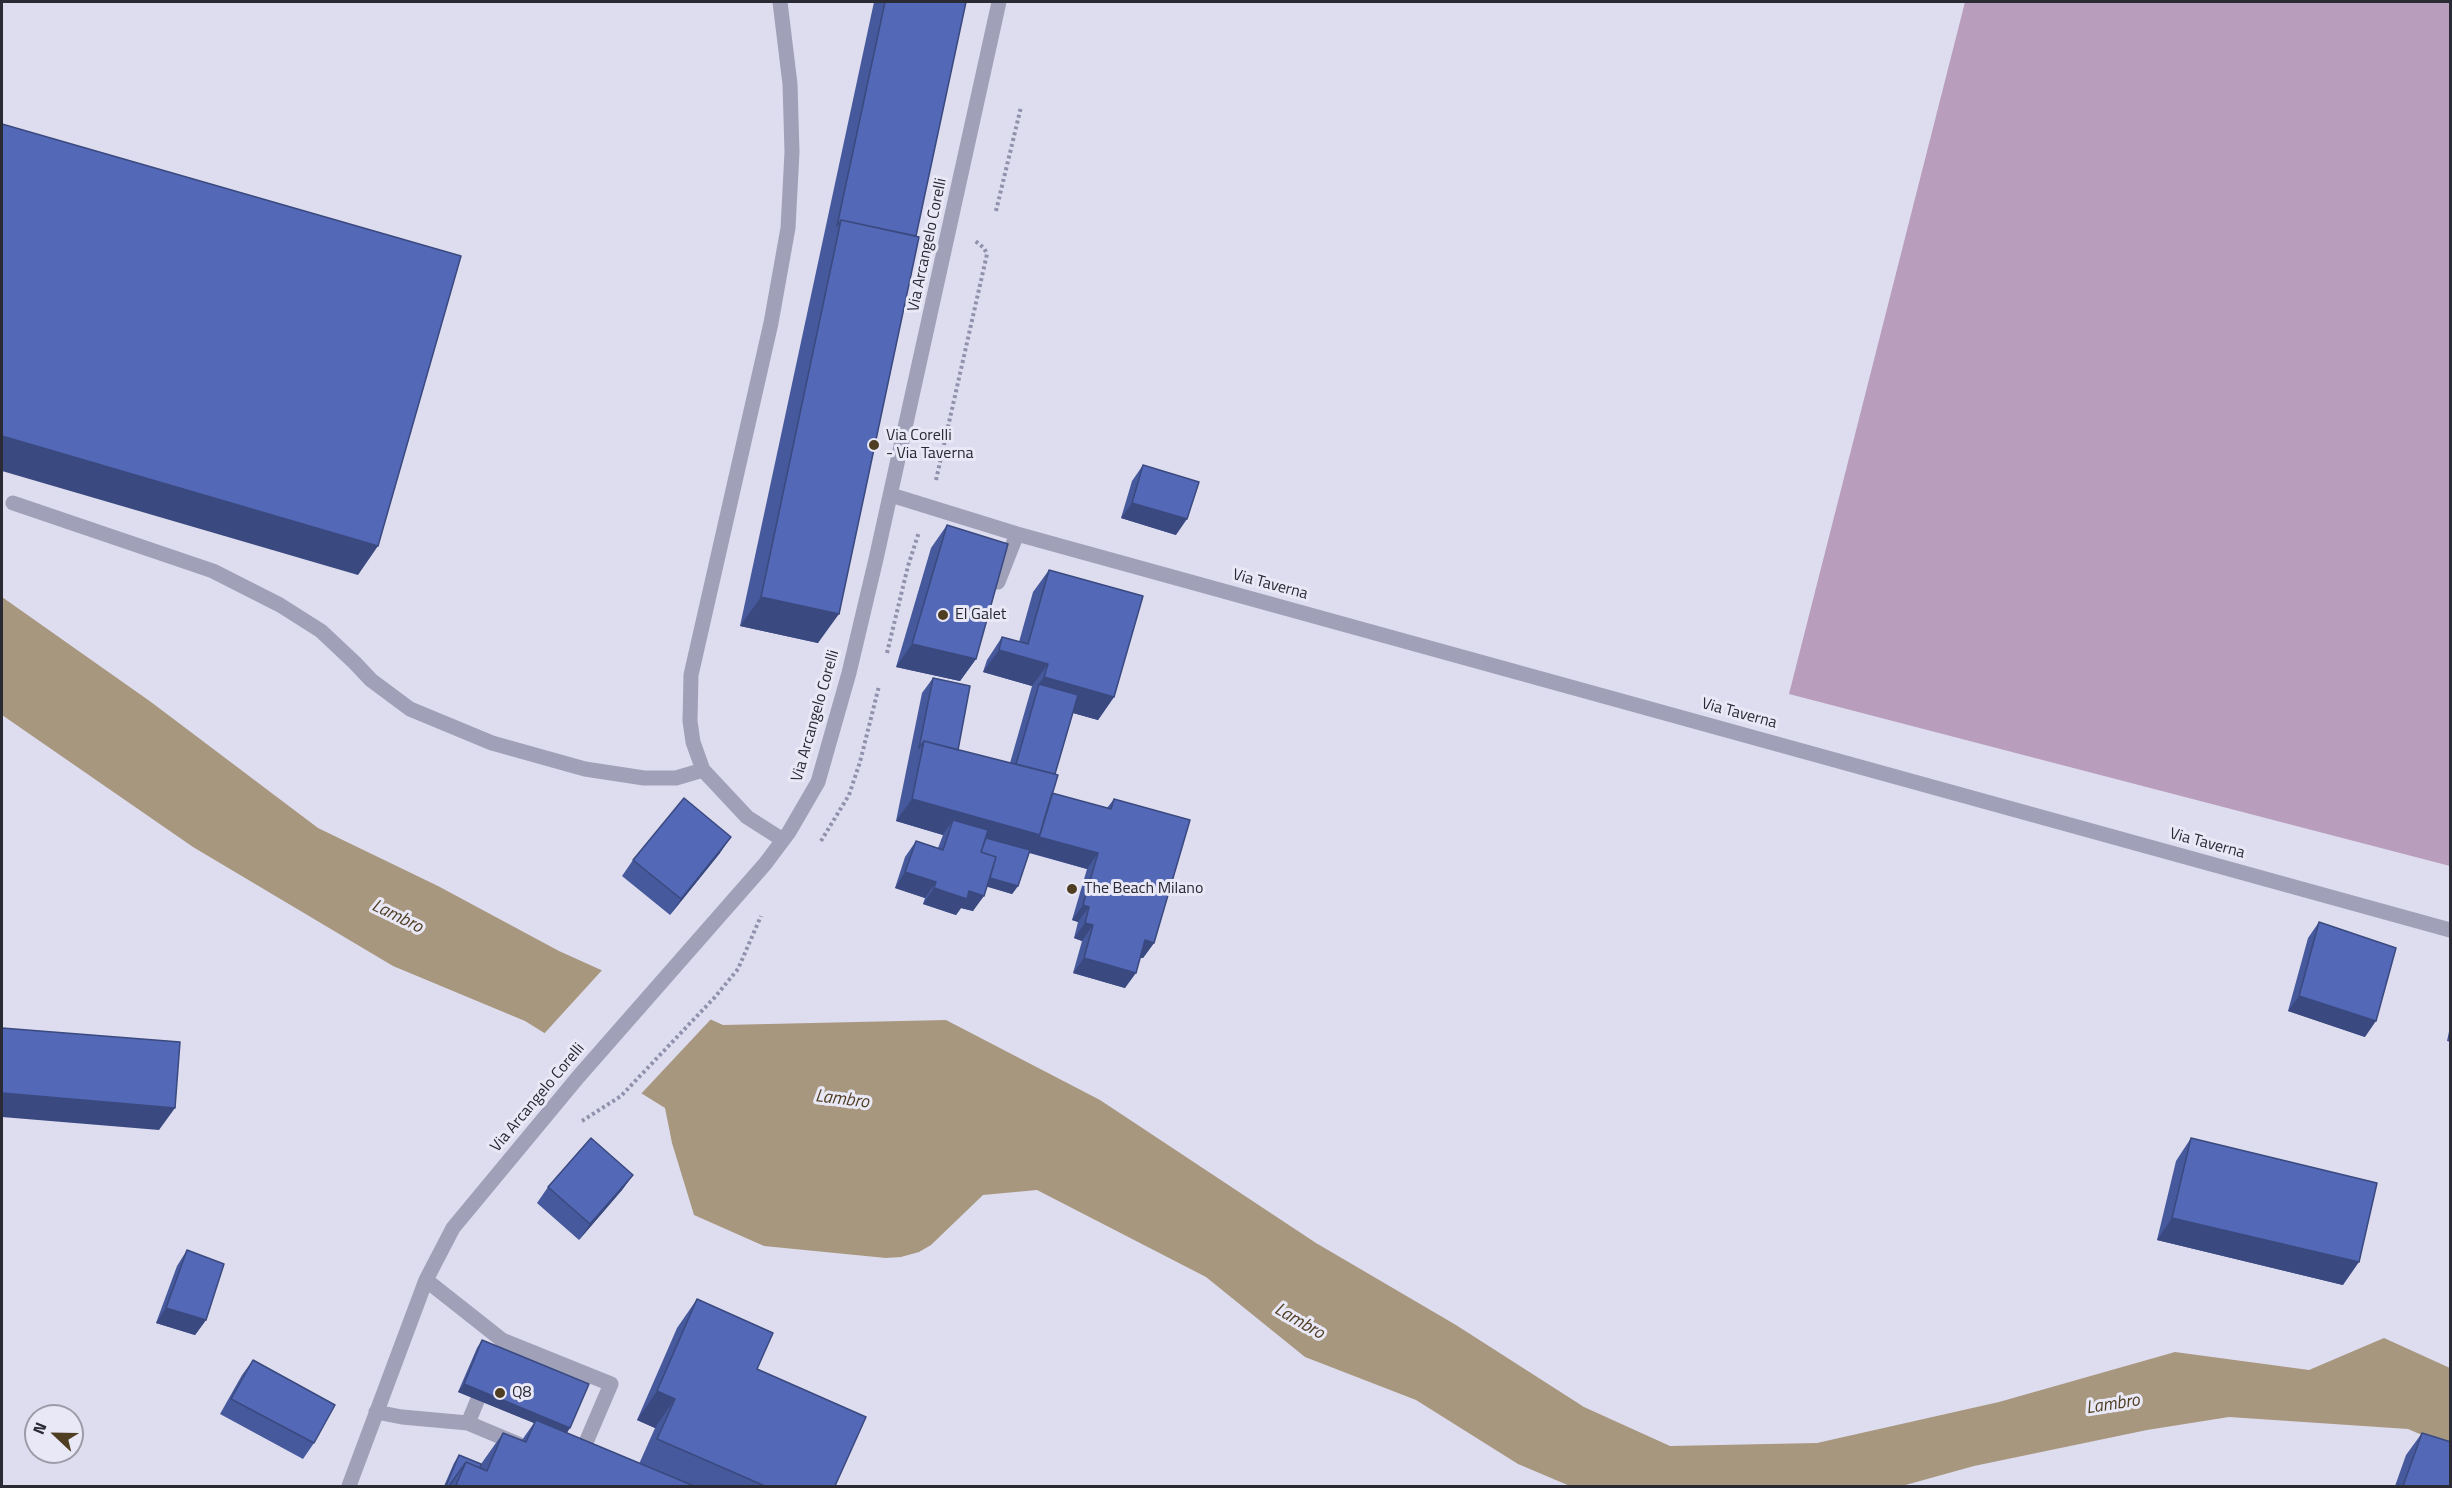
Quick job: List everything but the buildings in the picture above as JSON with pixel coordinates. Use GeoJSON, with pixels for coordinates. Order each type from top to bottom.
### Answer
{"type":"FeatureCollection","features":[{"type":"Feature","properties":{"kind":"street"},"geometry":{"type":"LineString","coordinates":[[780,2],[790,84],[792,152],[788,228],[771,323],[692,675],[690,720],[693,742],[703,770],[747,817],[783,840]]}},
{"type":"Feature","properties":{"kind":"street","name":"Via Arcangelo Corelli"},"geometry":{"type":"LineString","coordinates":[[349,1486],[426,1280],[453,1228],[579,1076],[765,864],[806,807],[818,782],[849,673],[891,495],[999,2]]}},
{"type":"Feature","properties":{"kind":"street","name":"Via Taverna"},"geometry":{"type":"LineString","coordinates":[[891,495],[1017,534],[2451,930]]}},
{"type":"Feature","properties":{"kind":"street"},"geometry":{"type":"LineString","coordinates":[[13,503],[213,571],[280,605],[321,632],[356,663],[371,680],[410,709],[492,743],[585,769],[644,778],[676,778],[703,770]]}},
{"type":"Feature","properties":{"kind":"street"},"geometry":{"type":"LineString","coordinates":[[998,582],[1017,534]]}},
{"type":"Feature","properties":{"kind":"street"},"geometry":{"type":"LineString","coordinates":[[426,1280],[500,1346],[611,1384],[576,1467],[565,1463]]}},
{"type":"Feature","properties":{"kind":"street"},"geometry":{"type":"LineString","coordinates":[[468,1423],[490,1371]]}},
{"type":"Feature","properties":{"kind":"street"},"geometry":{"type":"LineString","coordinates":[[376,1412],[402,1417],[468,1423],[533,1449]]}},
{"type":"Feature","properties":{"kind":"path"},"geometry":{"type":"LineString","coordinates":[[996,211],[1022,107]]}},
{"type":"Feature","properties":{"kind":"path"},"geometry":{"type":"LineString","coordinates":[[938,474],[987,254]]}},
{"type":"Feature","properties":{"kind":"path"},"geometry":{"type":"LineString","coordinates":[[576,1125],[621,1096],[715,997],[738,969],[764,909]]}},
{"type":"Feature","properties":{"kind":"shaded area"},"geometry":{"type":"Polygon","coordinates":[[[1965,2],[2450,2],[2450,866],[1789,694],[1965,2]]]}},
{"type":"Feature","properties":{"kind":"water","name":"Lambro"},"geometry":{"type":"Polygon","coordinates":[[[2,597],[151,702],[318,828],[438,886],[559,951],[723,1025],[946,1020],[1100,1100],[1316,1243],[1456,1325],[1584,1407],[1670,1446],[1817,1443],[1999,1402],[2175,1352],[2309,1370],[2384,1338],[2450,1368],[2450,1447],[2408,1429],[2229,1417],[2147,1430],[1974,1466],[1902,1486],[1570,1486],[1518,1464],[1416,1400],[1305,1357],[1206,1277],[1037,1190],[983,1195],[931,1245],[919,1252],[901,1257],[886,1258],[764,1246],[694,1215],[672,1143],[665,1108],[525,1021],[393,966],[193,847],[2,715],[2,597]]]}},
{"type":"Feature","properties":{"kind":"pier"},"geometry":{"type":"Polygon","coordinates":[[[604,968],[713,1017],[639,1096],[542,1036],[604,968]]]}},
{"type":"Feature","properties":{"kind":"place","name":"Via Corelli - Via Taverna"},"geometry":{"type":"Point","coordinates":[874,445]}},
{"type":"Feature","properties":{"kind":"place","name":"El Galet"},"geometry":{"type":"Point","coordinates":[943,615]}},
{"type":"Feature","properties":{"kind":"place","name":"The Beach Milano"},"geometry":{"type":"Point","coordinates":[1072,889]}},
{"type":"Feature","properties":{"kind":"place","name":"Q8"},"geometry":{"type":"Point","coordinates":[500,1393]}}]}
